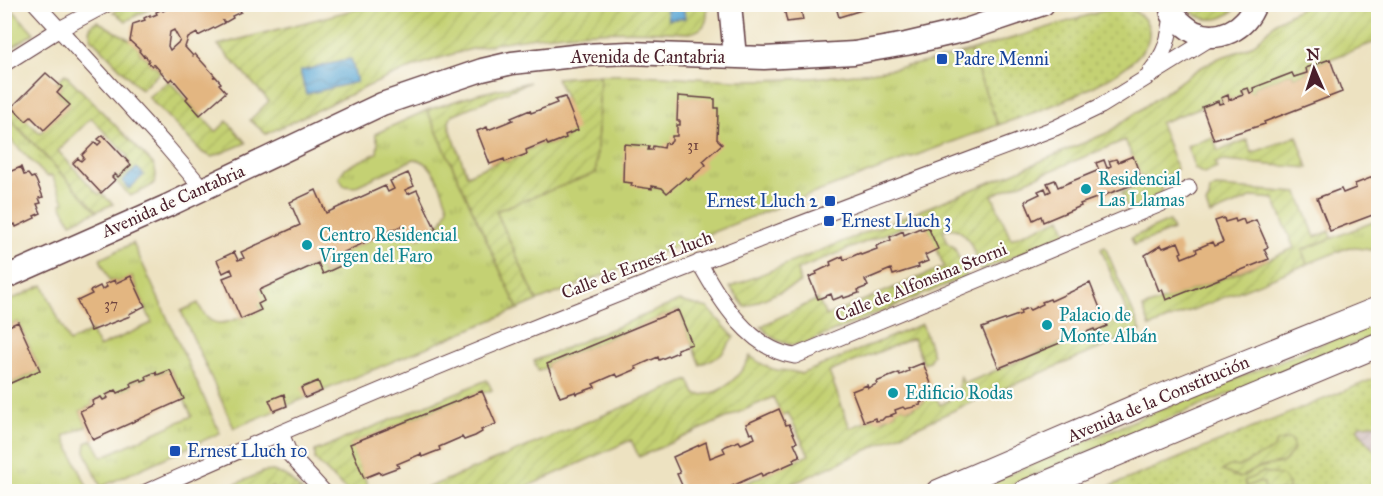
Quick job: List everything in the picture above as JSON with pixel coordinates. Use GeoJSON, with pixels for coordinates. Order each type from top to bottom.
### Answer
{"type":"FeatureCollection","features":[{"type":"Feature","properties":{"kind":"main road"},"geometry":{"type":"LineString","coordinates":[[730,4],[735,57]]}},
{"type":"Feature","properties":{"kind":"main road","name":"Avenida de Cantabria"},"geometry":{"type":"LineString","coordinates":[[4,278],[202,189],[382,104],[482,70],[512,63],[582,55],[630,53],[735,57],[854,53],[966,30],[1043,4]]}},
{"type":"Feature","properties":{"kind":"main road"},"geometry":{"type":"LineString","coordinates":[[1244,25],[1255,4]]}},
{"type":"Feature","properties":{"kind":"main road"},"geometry":{"type":"LineString","coordinates":[[1170,8],[1193,31],[1214,36],[1230,33],[1271,4]]}},
{"type":"Feature","properties":{"kind":"main road","name":"Avenida de la Constitución"},"geometry":{"type":"LineString","coordinates":[[938,492],[1140,405],[1378,309]]}},
{"type":"Feature","properties":{"kind":"main road","name":"Avenida de la Constitución"},"geometry":{"type":"LineString","coordinates":[[1025,492],[1378,345]]}},
{"type":"Feature","properties":{"kind":"street"},"geometry":{"type":"LineString","coordinates":[[36,4],[167,147],[202,189]]}},
{"type":"Feature","properties":{"kind":"street"},"geometry":{"type":"LineString","coordinates":[[4,64],[58,30],[107,4]]}},
{"type":"Feature","properties":{"kind":"street","name":"Calle de Ernest Lluch"},"geometry":{"type":"LineString","coordinates":[[1144,79],[1162,57],[1169,39],[1170,8]]}},
{"type":"Feature","properties":{"kind":"street","name":"Calle de Ernest Lluch"},"geometry":{"type":"LineString","coordinates":[[146,492],[510,337],[699,262],[1054,128],[1101,106],[1214,36]]}},
{"type":"Feature","properties":{"kind":"street","name":"Calle de Alfonsina Storni"},"geometry":{"type":"LineString","coordinates":[[699,262],[709,280],[741,323],[777,352],[795,356],[1165,202],[1189,189]]}},
{"type":"Feature","properties":{"kind":"street"},"geometry":{"type":"LineString","coordinates":[[281,433],[290,455],[324,492]]}},
{"type":"Feature","properties":{"kind":"shaded area"},"geometry":{"type":"Polygon","coordinates":[[[1378,424],[1378,455],[1357,429],[1360,425],[1378,424]]]}},
{"type":"Feature","properties":{"kind":"green space"},"geometry":{"type":"Polygon","coordinates":[[[5,4],[34,33],[5,52],[5,4]]]}},
{"type":"Feature","properties":{"kind":"green space"},"geometry":{"type":"Polygon","coordinates":[[[707,4],[705,23],[700,29],[690,33],[616,31],[544,36],[509,41],[438,58],[386,78],[266,134],[250,120],[269,101],[218,45],[372,5],[707,4]]]}},
{"type":"Feature","properties":{"kind":"green space"},"geometry":{"type":"Polygon","coordinates":[[[127,5],[158,5],[126,21],[113,12],[127,5]]]}},
{"type":"Feature","properties":{"kind":"green space"},"geometry":{"type":"Polygon","coordinates":[[[1187,5],[1238,5],[1233,11],[1219,18],[1205,19],[1198,16],[1187,5]]]}},
{"type":"Feature","properties":{"kind":"green space"},"geometry":{"type":"Polygon","coordinates":[[[1306,5],[1378,5],[1378,41],[1306,68],[1307,73],[1294,77],[1292,73],[1253,88],[1254,92],[1250,93],[1248,88],[1241,90],[1243,95],[1229,100],[1228,95],[1221,98],[1223,103],[1219,104],[1217,101],[1160,123],[1177,169],[1165,180],[1162,196],[1128,210],[1121,193],[1144,183],[1125,140],[992,195],[1011,239],[1061,218],[1067,235],[981,270],[973,248],[964,235],[958,230],[943,230],[947,243],[954,247],[967,276],[803,344],[779,341],[761,326],[818,299],[826,316],[944,267],[924,218],[797,270],[800,283],[745,307],[730,287],[1107,133],[1198,69],[1257,42],[1277,21],[1306,5]]]}},
{"type":"Feature","properties":{"kind":"green space"},"geometry":{"type":"Polygon","coordinates":[[[1119,6],[1136,12],[1148,26],[1147,42],[1135,59],[1090,88],[1037,112],[998,125],[970,51],[1119,6]]]}},
{"type":"Feature","properties":{"kind":"green space"},"geometry":{"type":"Polygon","coordinates":[[[97,21],[132,41],[140,50],[139,52],[149,60],[148,62],[152,66],[154,64],[160,72],[141,90],[92,39],[89,30],[97,21]]]}},
{"type":"Feature","properties":{"kind":"green space"},"geometry":{"type":"Polygon","coordinates":[[[970,51],[998,125],[785,204],[537,301],[496,211],[596,172],[600,75],[736,80],[795,79],[884,70],[970,51]]]}},
{"type":"Feature","properties":{"kind":"green space"},"geometry":{"type":"Polygon","coordinates":[[[65,74],[153,164],[156,177],[152,185],[130,196],[112,177],[115,174],[118,177],[131,164],[126,159],[128,156],[91,118],[58,151],[99,195],[101,193],[113,204],[97,211],[5,113],[12,107],[40,133],[70,105],[57,93],[62,87],[57,82],[65,74]]]}},
{"type":"Feature","properties":{"kind":"green space"},"geometry":{"type":"Polygon","coordinates":[[[600,75],[596,173],[496,211],[537,301],[518,309],[427,110],[478,94],[530,82],[452,115],[449,121],[450,128],[467,175],[504,159],[506,162],[526,154],[525,151],[546,142],[548,145],[566,138],[567,101],[556,78],[600,75]]]}},
{"type":"Feature","properties":{"kind":"green space"},"geometry":{"type":"Polygon","coordinates":[[[169,81],[216,132],[227,121],[246,143],[212,157],[203,153],[148,97],[169,81]]]}},
{"type":"Feature","properties":{"kind":"green space"},"geometry":{"type":"Polygon","coordinates":[[[427,110],[518,309],[234,428],[181,311],[198,303],[206,316],[215,322],[242,318],[261,310],[258,304],[259,290],[318,264],[323,275],[349,263],[344,252],[403,225],[408,236],[414,234],[417,239],[436,230],[434,227],[442,222],[448,207],[432,170],[421,161],[414,159],[354,187],[344,186],[339,177],[345,168],[377,153],[378,142],[375,134],[427,110]]]}},
{"type":"Feature","properties":{"kind":"green space"},"geometry":{"type":"Polygon","coordinates":[[[4,113],[97,211],[71,223],[61,204],[64,202],[52,176],[46,176],[11,140],[5,142],[4,113]]]}},
{"type":"Feature","properties":{"kind":"green space"},"geometry":{"type":"Polygon","coordinates":[[[1297,136],[1308,168],[1223,161],[1215,163],[1217,168],[1204,174],[1195,169],[1187,146],[1213,137],[1218,151],[1247,140],[1252,153],[1297,136]]]}},
{"type":"Feature","properties":{"kind":"green space"},"geometry":{"type":"Polygon","coordinates":[[[1216,187],[1298,193],[1315,237],[1330,231],[1332,238],[1302,250],[1307,264],[1150,327],[1143,308],[1239,272],[1294,248],[1274,199],[1253,197],[1210,215],[1206,204],[1210,190],[1216,187]]]}},
{"type":"Feature","properties":{"kind":"green space"},"geometry":{"type":"Polygon","coordinates":[[[1378,220],[1378,251],[1349,247],[1307,264],[1302,250],[1378,220]]]}},
{"type":"Feature","properties":{"kind":"green space"},"geometry":{"type":"Polygon","coordinates":[[[1169,221],[1173,230],[1134,245],[1131,238],[1169,221]]]}},
{"type":"Feature","properties":{"kind":"green space"},"geometry":{"type":"Polygon","coordinates":[[[133,243],[220,433],[101,487],[85,451],[86,443],[93,440],[102,457],[192,416],[170,370],[157,375],[155,372],[146,376],[147,380],[142,382],[140,379],[131,383],[132,387],[118,393],[116,390],[107,394],[108,398],[103,400],[101,397],[92,401],[93,405],[80,411],[87,426],[64,436],[89,491],[5,491],[5,386],[40,370],[18,322],[5,328],[4,303],[43,285],[69,342],[91,331],[99,347],[152,323],[132,276],[116,283],[115,280],[110,282],[100,259],[133,243]]]}},
{"type":"Feature","properties":{"kind":"green space"},"geometry":{"type":"Polygon","coordinates":[[[1105,247],[1141,331],[972,402],[777,491],[728,491],[809,455],[788,413],[782,415],[773,397],[639,457],[631,440],[517,491],[417,492],[689,380],[695,394],[712,393],[735,378],[750,356],[770,368],[801,374],[922,324],[933,355],[929,361],[923,363],[913,338],[829,372],[850,428],[875,418],[882,420],[903,407],[914,408],[925,401],[924,399],[935,394],[940,405],[955,394],[959,386],[960,375],[964,384],[1094,329],[1095,331],[1107,326],[1128,315],[1101,249],[1105,247]]]}},
{"type":"Feature","properties":{"kind":"green space"},"geometry":{"type":"Polygon","coordinates":[[[679,301],[708,308],[734,337],[721,355],[700,365],[678,310],[547,364],[548,367],[538,371],[534,361],[679,301]]]}},
{"type":"Feature","properties":{"kind":"green space"},"geometry":{"type":"Polygon","coordinates":[[[1378,321],[1378,334],[1149,426],[997,491],[968,492],[1145,416],[1378,321]]]}},
{"type":"Feature","properties":{"kind":"green space"},"geometry":{"type":"Polygon","coordinates":[[[1378,377],[1378,424],[1360,425],[1357,429],[1378,455],[1378,491],[1096,492],[1378,377]]]}},
{"type":"Feature","properties":{"kind":"green space"},"geometry":{"type":"Polygon","coordinates":[[[487,380],[492,390],[479,392],[351,444],[370,491],[347,491],[315,460],[315,451],[487,380]]]}},
{"type":"Feature","properties":{"kind":"green space"},"geometry":{"type":"Polygon","coordinates":[[[1291,439],[1294,449],[1284,462],[1258,468],[1240,478],[1222,471],[1229,466],[1238,467],[1273,449],[1277,442],[1291,439]]]}},
{"type":"Feature","properties":{"kind":"green space"},"geometry":{"type":"Polygon","coordinates":[[[273,471],[286,476],[302,491],[274,491],[272,487],[261,491],[220,491],[263,472],[273,471]]]}},
{"type":"Feature","properties":{"kind":"green space"},"geometry":{"type":"Polygon","coordinates":[[[1264,472],[1283,476],[1288,484],[1288,491],[1265,491],[1264,483],[1257,482],[1247,487],[1244,481],[1264,472]]]}},
{"type":"Feature","properties":{"kind":"water"},"geometry":{"type":"Polygon","coordinates":[[[666,5],[683,5],[685,18],[668,20],[666,5]]]}},
{"type":"Feature","properties":{"kind":"water"},"geometry":{"type":"Polygon","coordinates":[[[351,59],[357,82],[306,94],[300,71],[351,59]]]}},
{"type":"Feature","properties":{"kind":"water"},"geometry":{"type":"Polygon","coordinates":[[[137,168],[144,175],[129,189],[122,181],[137,168]]]}},
{"type":"Feature","properties":{"kind":"building"},"geometry":{"type":"Polygon","coordinates":[[[176,4],[237,4],[241,12],[198,36],[197,33],[188,38],[185,47],[193,56],[195,54],[215,76],[213,77],[216,77],[226,92],[200,115],[172,78],[169,81],[130,41],[133,24],[157,14],[156,12],[162,9],[163,11],[176,4]],[[174,30],[170,32],[168,46],[170,50],[180,41],[174,30]]]}},
{"type":"Feature","properties":{"kind":"building"},"geometry":{"type":"Polygon","coordinates":[[[783,4],[800,4],[803,20],[787,22],[783,4]]]}},
{"type":"Feature","properties":{"kind":"building"},"geometry":{"type":"Polygon","coordinates":[[[835,4],[864,4],[865,9],[839,17],[835,4]]]}},
{"type":"Feature","properties":{"kind":"building"},"geometry":{"type":"Polygon","coordinates":[[[1330,59],[1342,92],[1264,122],[1265,124],[1214,140],[1202,107],[1218,101],[1219,104],[1223,103],[1221,98],[1228,95],[1229,100],[1243,95],[1241,90],[1248,88],[1250,93],[1254,92],[1253,88],[1292,73],[1294,77],[1307,73],[1306,68],[1330,59]]]}},
{"type":"Feature","properties":{"kind":"building"},"geometry":{"type":"Polygon","coordinates":[[[46,73],[62,87],[57,93],[70,105],[44,130],[31,117],[26,121],[12,107],[46,73]]]}},
{"type":"Feature","properties":{"kind":"building"},"geometry":{"type":"Polygon","coordinates":[[[678,96],[715,99],[715,108],[718,108],[717,139],[722,144],[703,161],[706,165],[689,180],[686,177],[667,193],[662,188],[631,186],[632,183],[623,182],[624,144],[649,146],[648,150],[652,150],[653,146],[664,148],[665,143],[669,144],[672,141],[672,136],[677,136],[677,125],[680,125],[680,121],[677,121],[678,96]]]}},
{"type":"Feature","properties":{"kind":"building"},"geometry":{"type":"Polygon","coordinates":[[[565,97],[578,130],[548,145],[546,142],[526,150],[527,154],[505,162],[504,159],[490,164],[477,131],[487,127],[488,130],[530,110],[531,113],[557,103],[555,100],[565,97]]]}},
{"type":"Feature","properties":{"kind":"building"},"geometry":{"type":"Polygon","coordinates":[[[103,135],[131,165],[118,177],[115,174],[112,177],[115,180],[101,193],[73,163],[78,158],[81,161],[84,158],[82,155],[95,142],[98,145],[101,142],[98,139],[103,135]]]}},
{"type":"Feature","properties":{"kind":"building","name":"Residencial Las Llamas"},"geometry":{"type":"Polygon","coordinates":[[[1133,156],[1140,175],[1132,178],[1135,184],[1080,204],[1081,206],[1043,222],[1041,216],[1033,220],[1025,201],[1040,194],[1038,191],[1045,188],[1047,193],[1051,191],[1047,183],[1055,180],[1058,187],[1099,170],[1096,163],[1104,160],[1107,168],[1111,166],[1109,161],[1116,159],[1118,162],[1133,156]]]}},
{"type":"Feature","properties":{"kind":"building"},"geometry":{"type":"Polygon","coordinates":[[[21,167],[24,175],[28,174],[36,180],[43,197],[39,198],[41,203],[37,204],[41,213],[16,227],[15,224],[7,228],[4,221],[4,186],[11,183],[9,172],[21,167]]]}},
{"type":"Feature","properties":{"kind":"building","name":"Centro Residencial Virgen del Faro"},"geometry":{"type":"Polygon","coordinates":[[[408,173],[414,186],[405,190],[408,194],[417,190],[436,230],[416,239],[414,233],[408,236],[403,225],[344,252],[349,262],[323,274],[318,263],[259,290],[264,301],[258,304],[261,310],[241,319],[223,278],[233,274],[231,269],[223,273],[217,260],[234,252],[238,260],[244,258],[241,252],[300,225],[290,202],[316,190],[326,213],[385,186],[388,192],[394,189],[390,181],[408,173]]]}},
{"type":"Feature","properties":{"kind":"building"},"geometry":{"type":"Polygon","coordinates":[[[1378,175],[1378,213],[1330,231],[1317,198],[1341,189],[1343,193],[1356,188],[1355,184],[1378,175]]]}},
{"type":"Feature","properties":{"kind":"building"},"geometry":{"type":"Polygon","coordinates":[[[1224,218],[1225,222],[1235,219],[1236,222],[1243,219],[1245,224],[1256,220],[1268,247],[1264,249],[1269,259],[1166,300],[1162,289],[1159,291],[1145,255],[1161,245],[1163,248],[1178,242],[1182,258],[1212,242],[1214,246],[1223,242],[1215,221],[1224,218]]]}},
{"type":"Feature","properties":{"kind":"building"},"geometry":{"type":"Polygon","coordinates":[[[928,227],[938,249],[925,255],[928,261],[918,265],[919,267],[893,275],[891,269],[865,280],[868,286],[858,290],[859,293],[844,298],[843,296],[833,300],[831,294],[818,299],[809,277],[831,265],[830,262],[843,256],[844,260],[877,249],[876,246],[891,240],[890,237],[903,231],[904,235],[928,227]]]}},
{"type":"Feature","properties":{"kind":"building"},"geometry":{"type":"Polygon","coordinates":[[[131,276],[145,306],[129,314],[130,316],[91,331],[77,301],[92,294],[90,291],[100,286],[102,290],[107,287],[105,284],[115,280],[116,283],[131,276]]]}},
{"type":"Feature","properties":{"kind":"building","name":"Palacio de Monte Albán"},"geometry":{"type":"Polygon","coordinates":[[[1090,283],[1107,326],[1095,331],[1094,329],[999,368],[982,328],[1021,314],[1020,311],[1028,308],[1030,310],[1043,304],[1042,302],[1050,299],[1051,301],[1090,283]]]}},
{"type":"Feature","properties":{"kind":"building"},"geometry":{"type":"Polygon","coordinates":[[[678,310],[692,344],[677,349],[678,352],[659,360],[658,357],[635,367],[637,369],[618,377],[616,374],[593,384],[595,387],[560,397],[547,364],[678,310]]]}},
{"type":"Feature","properties":{"kind":"building"},"geometry":{"type":"Polygon","coordinates":[[[18,322],[40,370],[4,386],[4,328],[18,322]]]}},
{"type":"Feature","properties":{"kind":"building","name":"Edificio Rodas"},"geometry":{"type":"Polygon","coordinates":[[[923,363],[935,394],[924,399],[921,405],[895,410],[896,413],[882,420],[876,421],[875,418],[864,422],[852,391],[867,385],[868,388],[877,384],[876,382],[899,373],[900,375],[923,363]]]}},
{"type":"Feature","properties":{"kind":"building"},"geometry":{"type":"Polygon","coordinates":[[[170,370],[184,399],[93,440],[80,411],[93,405],[92,401],[101,397],[103,400],[108,398],[106,395],[116,390],[118,393],[132,387],[131,383],[141,379],[142,382],[147,380],[146,376],[170,370]]]}},
{"type":"Feature","properties":{"kind":"building"},"geometry":{"type":"Polygon","coordinates":[[[318,381],[322,391],[305,398],[301,388],[318,381]]]}},
{"type":"Feature","properties":{"kind":"building"},"geometry":{"type":"Polygon","coordinates":[[[482,391],[496,424],[481,430],[482,432],[475,436],[464,440],[462,437],[439,447],[440,450],[422,457],[421,454],[397,464],[399,467],[364,478],[350,444],[482,391]]]}},
{"type":"Feature","properties":{"kind":"building"},"geometry":{"type":"Polygon","coordinates":[[[284,394],[287,406],[274,411],[269,400],[284,394]]]}},
{"type":"Feature","properties":{"kind":"building"},"geometry":{"type":"Polygon","coordinates":[[[779,409],[797,442],[794,443],[800,456],[793,459],[794,462],[732,486],[734,489],[728,492],[685,492],[673,457],[706,442],[710,458],[725,452],[723,448],[726,446],[739,441],[741,444],[755,438],[753,433],[750,434],[746,424],[779,409]]]}},
{"type":"Feature","properties":{"kind":"place","name":"Padre Menni"},"geometry":{"type":"Point","coordinates":[942,59]}},
{"type":"Feature","properties":{"kind":"place","name":"Residencial Las Llamas"},"geometry":{"type":"Point","coordinates":[1086,189]}},
{"type":"Feature","properties":{"kind":"place","name":"Ernest Lluch 2"},"geometry":{"type":"Point","coordinates":[830,201]}},
{"type":"Feature","properties":{"kind":"place","name":"Ernest Lluch 3"},"geometry":{"type":"Point","coordinates":[829,221]}},
{"type":"Feature","properties":{"kind":"place","name":"Centro Residencial Virgen del Faro"},"geometry":{"type":"Point","coordinates":[307,245]}},
{"type":"Feature","properties":{"kind":"place","name":"Palacio de Monte Albán"},"geometry":{"type":"Point","coordinates":[1047,325]}},
{"type":"Feature","properties":{"kind":"place","name":"Edificio Rodas"},"geometry":{"type":"Point","coordinates":[893,393]}},
{"type":"Feature","properties":{"kind":"place","name":"Ernest Lluch 10"},"geometry":{"type":"Point","coordinates":[175,451]}}]}
